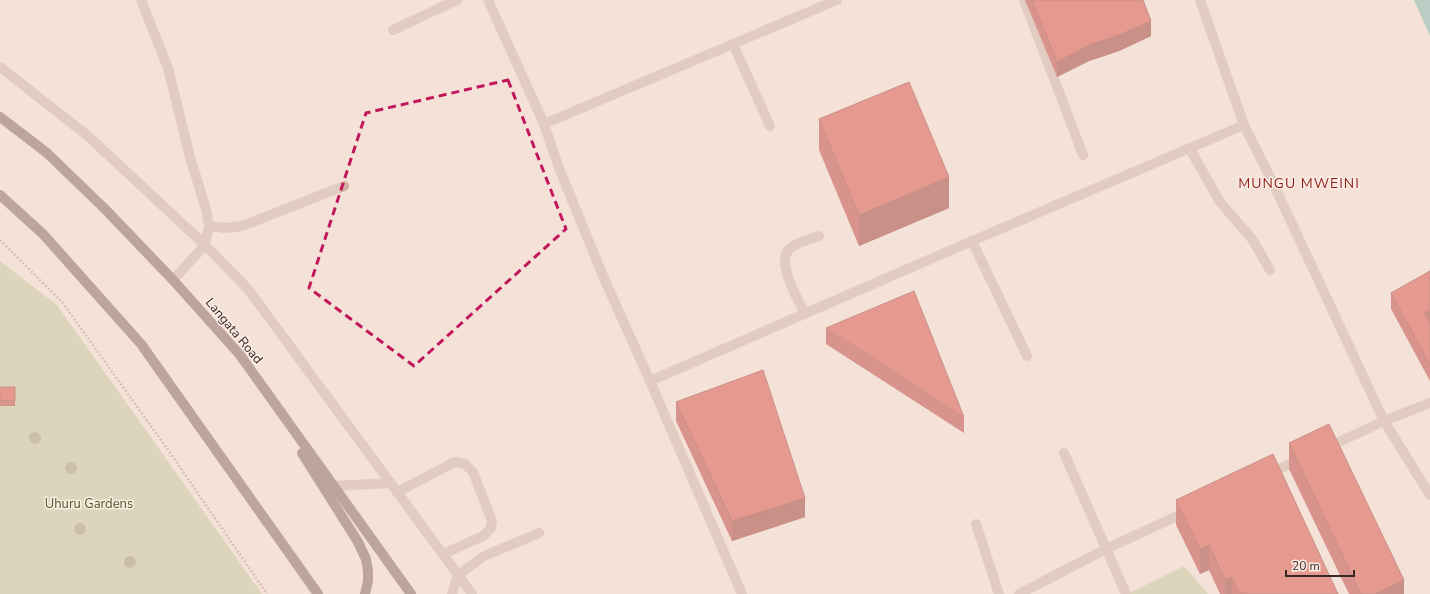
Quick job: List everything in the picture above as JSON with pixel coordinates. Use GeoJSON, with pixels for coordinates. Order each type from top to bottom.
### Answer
{"type":"FeatureCollection","features":[{"type":"Feature","properties":{"kind":"main road","name":"Langata Road"},"geometry":{"type":"LineString","coordinates":[[0,117],[52,158],[106,210],[173,280],[240,355],[410,594]]}},
{"type":"Feature","properties":{"kind":"main road"},"geometry":{"type":"LineString","coordinates":[[0,195],[43,234],[141,344],[318,594]]}},
{"type":"Feature","properties":{"kind":"main road"},"geometry":{"type":"LineString","coordinates":[[240,355],[358,542],[366,559],[368,571],[365,594]]}},
{"type":"Feature","properties":{"kind":"street"},"geometry":{"type":"LineString","coordinates":[[141,0],[168,68],[190,158],[206,209],[209,226],[205,245],[173,280]]}},
{"type":"Feature","properties":{"kind":"street"},"geometry":{"type":"LineString","coordinates":[[393,30],[457,0]]}},
{"type":"Feature","properties":{"kind":"street"},"geometry":{"type":"LineString","coordinates":[[488,0],[544,124],[559,168],[603,276],[742,594]]}},
{"type":"Feature","properties":{"kind":"street"},"geometry":{"type":"LineString","coordinates":[[544,124],[837,0]]}},
{"type":"Feature","properties":{"kind":"street"},"geometry":{"type":"LineString","coordinates":[[1024,0],[1083,155]]}},
{"type":"Feature","properties":{"kind":"street"},"geometry":{"type":"LineString","coordinates":[[1200,0],[1244,125],[1273,183],[1384,421],[1430,495]]}},
{"type":"Feature","properties":{"kind":"street"},"geometry":{"type":"LineString","coordinates":[[733,44],[770,126]]}},
{"type":"Feature","properties":{"kind":"street"},"geometry":{"type":"LineString","coordinates":[[0,67],[88,136],[205,245],[248,289],[472,594]]}},
{"type":"Feature","properties":{"kind":"street"},"geometry":{"type":"LineString","coordinates":[[650,381],[1244,125]]}},
{"type":"Feature","properties":{"kind":"street"},"geometry":{"type":"LineString","coordinates":[[1190,149],[1220,202],[1252,239],[1270,270]]}},
{"type":"Feature","properties":{"kind":"street"},"geometry":{"type":"LineString","coordinates":[[209,226],[225,228],[242,226],[344,186]]}},
{"type":"Feature","properties":{"kind":"street"},"geometry":{"type":"LineString","coordinates":[[805,314],[784,265],[786,255],[790,248],[819,236]]}},
{"type":"Feature","properties":{"kind":"street"},"geometry":{"type":"LineString","coordinates":[[972,241],[1027,356]]}},
{"type":"Feature","properties":{"kind":"street"},"geometry":{"type":"LineString","coordinates":[[1256,480],[1384,421],[1430,403]]}},
{"type":"Feature","properties":{"kind":"street"},"geometry":{"type":"LineString","coordinates":[[1064,453],[1126,594]]}},
{"type":"Feature","properties":{"kind":"street"},"geometry":{"type":"LineString","coordinates":[[334,486],[394,487],[455,462],[465,464],[473,472],[492,522],[492,528],[483,536],[443,554]]}},
{"type":"Feature","properties":{"kind":"street"},"geometry":{"type":"LineString","coordinates":[[1019,594],[1106,549],[1199,506]]}},
{"type":"Feature","properties":{"kind":"street"},"geometry":{"type":"LineString","coordinates":[[976,524],[999,594]]}},
{"type":"Feature","properties":{"kind":"street"},"geometry":{"type":"LineString","coordinates":[[452,594],[458,575],[484,556],[539,534]]}},
{"type":"Feature","properties":{"kind":"path"},"geometry":{"type":"LineString","coordinates":[[0,240],[62,302],[166,447],[267,594]]}},
{"type":"Feature","properties":{"kind":"highlighted area"},"geometry":{"type":"Polygon","coordinates":[[[508,80],[566,229],[414,366],[309,288],[366,113],[508,80]]]}},
{"type":"Feature","properties":{"kind":"green space","name":"Uhuru Gardens"},"geometry":{"type":"Polygon","coordinates":[[[0,261],[57,305],[262,594],[0,594],[0,261]]]}},
{"type":"Feature","properties":{"kind":"green space"},"geometry":{"type":"Polygon","coordinates":[[[1184,566],[1208,594],[1127,594],[1184,566]]]}},
{"type":"Feature","properties":{"kind":"water"},"geometry":{"type":"Polygon","coordinates":[[[1414,0],[1430,0],[1430,36],[1414,0]]]}},
{"type":"Feature","properties":{"kind":"building"},"geometry":{"type":"Polygon","coordinates":[[[1032,0],[1143,0],[1151,21],[1119,35],[1089,45],[1057,62],[1032,0]]]}},
{"type":"Feature","properties":{"kind":"building"},"geometry":{"type":"Polygon","coordinates":[[[909,82],[949,177],[859,215],[819,119],[909,82]]]}},
{"type":"Feature","properties":{"kind":"building"},"geometry":{"type":"Polygon","coordinates":[[[1430,271],[1430,310],[1424,313],[1430,323],[1430,365],[1391,293],[1430,271]]]}},
{"type":"Feature","properties":{"kind":"building"},"geometry":{"type":"Polygon","coordinates":[[[914,291],[964,417],[826,328],[914,291]]]}},
{"type":"Feature","properties":{"kind":"building"},"geometry":{"type":"Polygon","coordinates":[[[763,370],[805,498],[732,521],[676,402],[763,370]]]}},
{"type":"Feature","properties":{"kind":"building"},"geometry":{"type":"Polygon","coordinates":[[[0,387],[15,387],[15,401],[0,400],[0,387]]]}},
{"type":"Feature","properties":{"kind":"building"},"geometry":{"type":"Polygon","coordinates":[[[1329,424],[1404,580],[1375,594],[1361,594],[1289,443],[1329,424]]]}},
{"type":"Feature","properties":{"kind":"building"},"geometry":{"type":"Polygon","coordinates":[[[1273,454],[1338,594],[1239,593],[1232,577],[1225,580],[1209,545],[1200,549],[1176,500],[1273,454]]]}},
{"type":"Feature","properties":{"kind":"district","name":"MUNGU MWEINI"},"geometry":{"type":"Point","coordinates":[1299,183]}}]}
